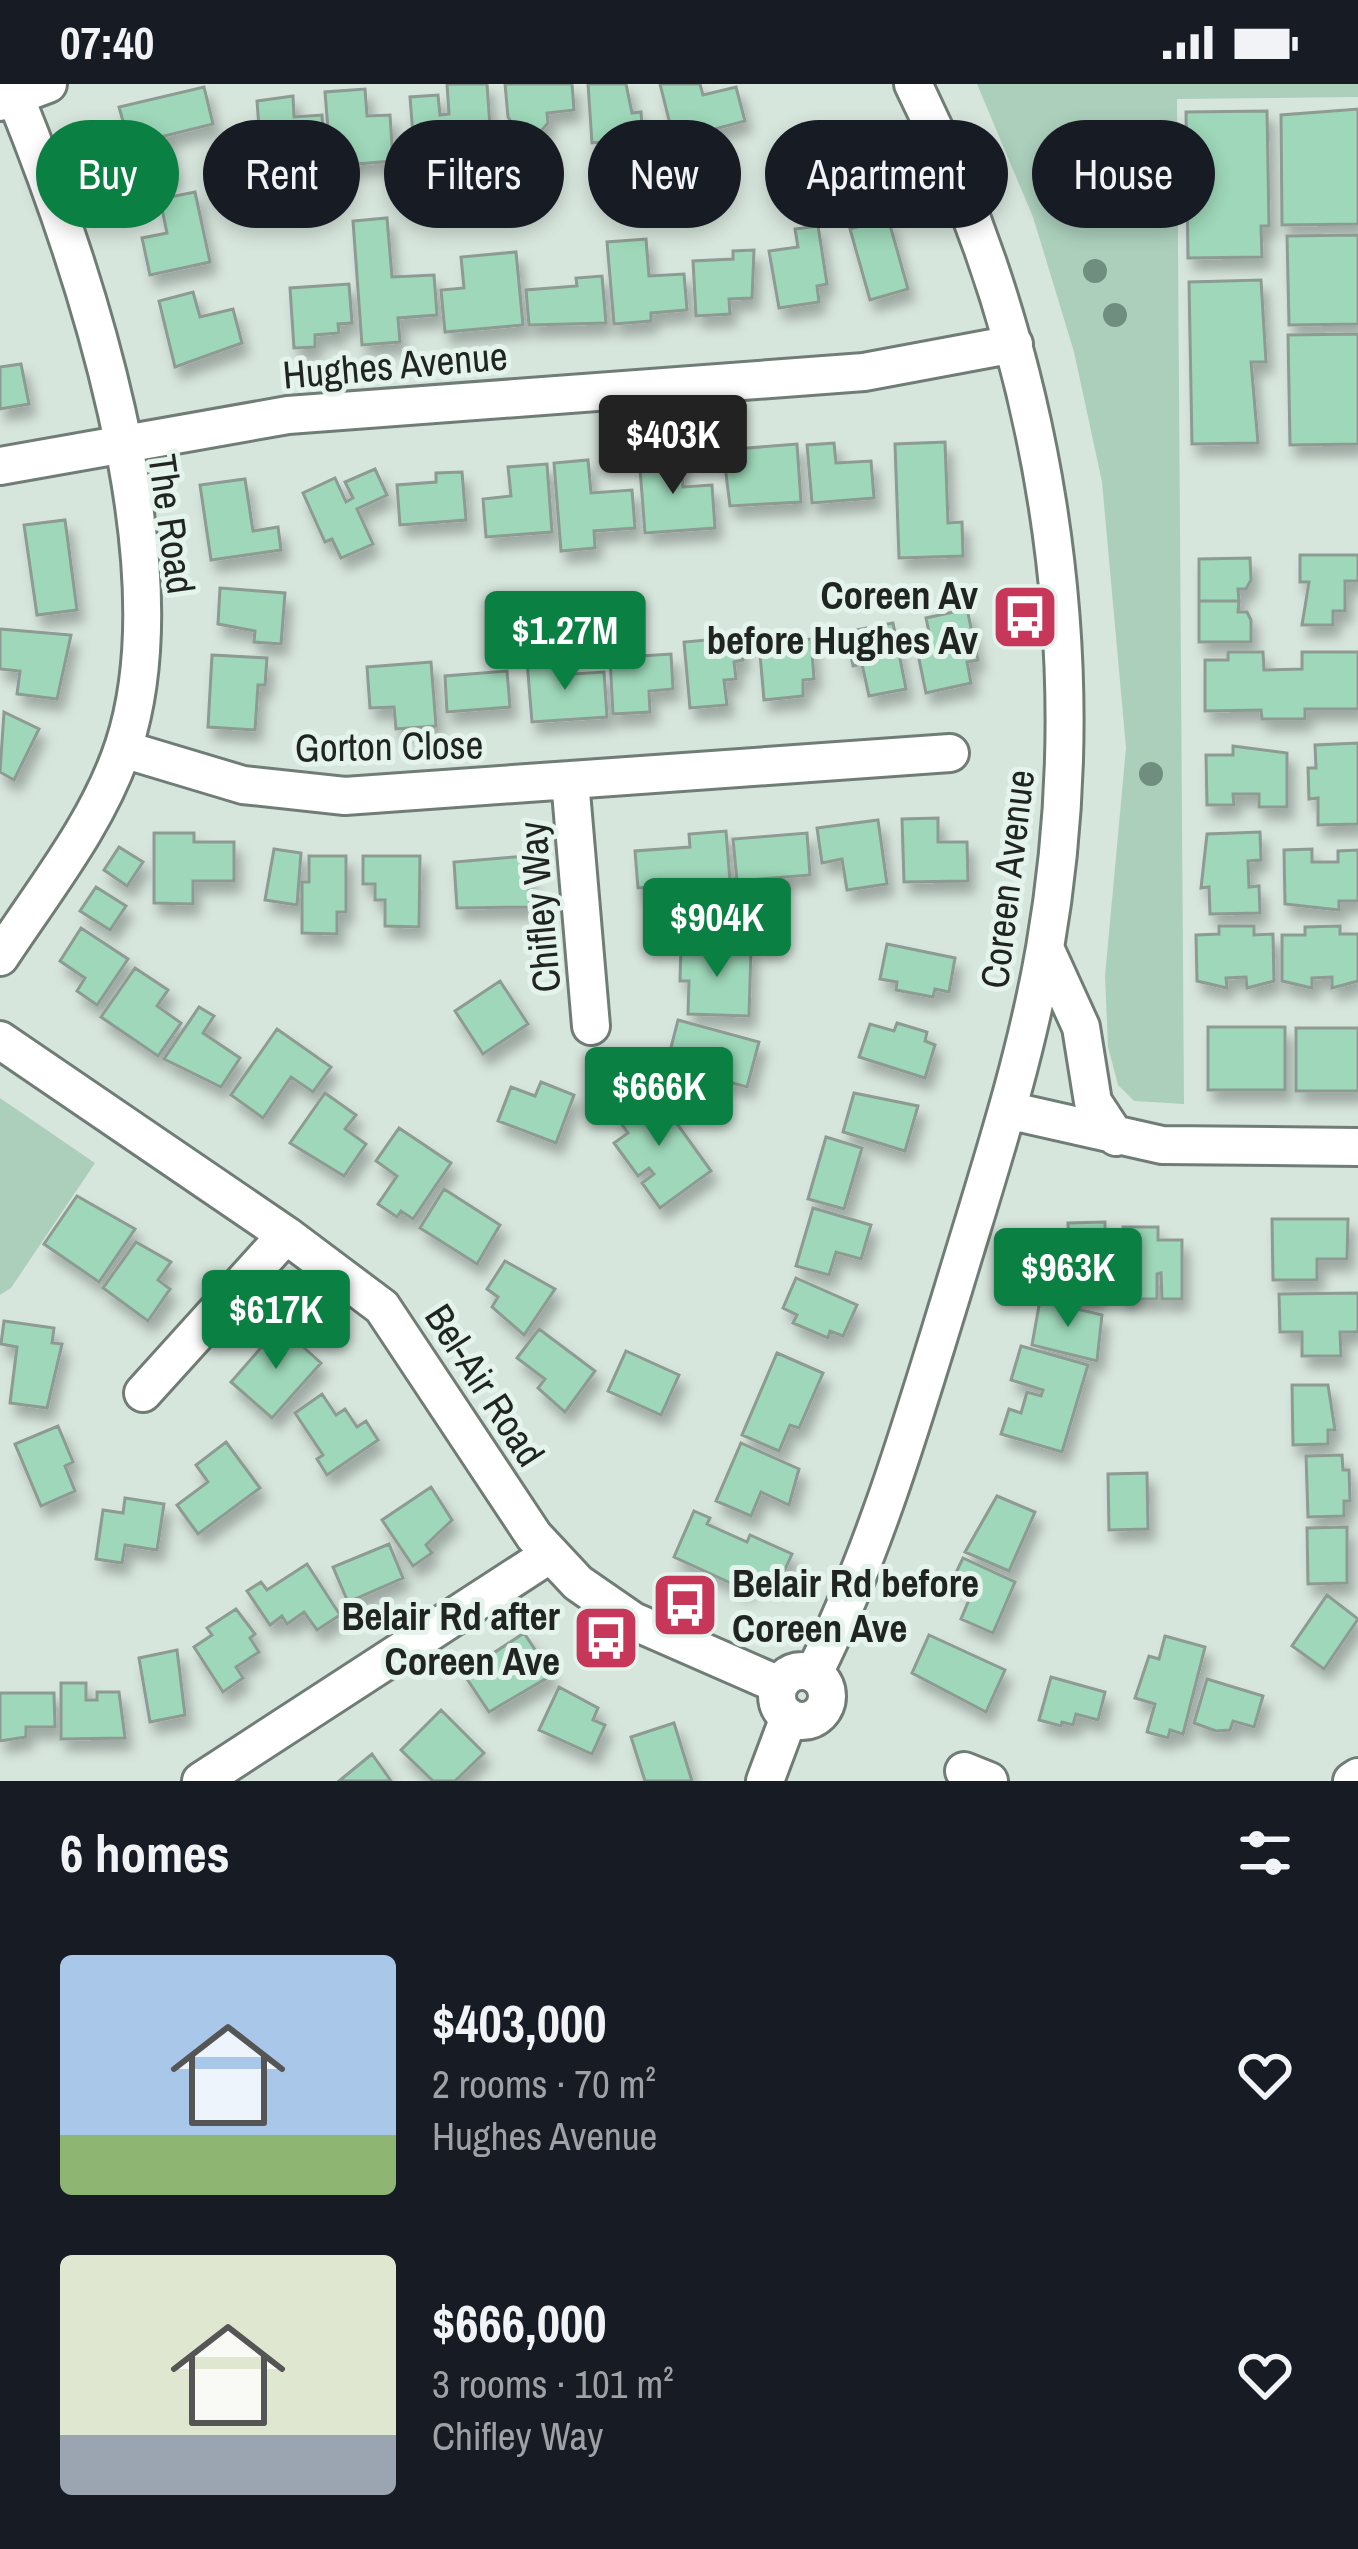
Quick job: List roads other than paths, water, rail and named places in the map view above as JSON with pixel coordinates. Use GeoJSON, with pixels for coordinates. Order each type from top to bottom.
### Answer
{"type":"FeatureCollection","features":[{"type":"Feature","properties":{"kind":"street","name":"Coreen Avenue"},"geometry":{"type":"LineString","coordinates":[[765,1781],[794,1692],[842,1613],[906,1441],[1007,1110],[1045,948],[1062,796],[1064,660],[1053,533],[1014,344],[968,205],[913,84]]}},
{"type":"Feature","properties":{"kind":"street","name":"The Road"},"geometry":{"type":"LineString","coordinates":[[0,957],[95,810],[123,749],[139,672],[143,600],[119,444],[82,287],[18,92]]}},
{"type":"Feature","properties":{"kind":"street","name":"Hughes Avenue"},"geometry":{"type":"LineString","coordinates":[[0,466],[330,410],[897,368],[1014,344]]}},
{"type":"Feature","properties":{"kind":"street","name":"Gorton Close"},"geometry":{"type":"LineString","coordinates":[[123,749],[243,785],[311,796],[950,752]]}},
{"type":"Feature","properties":{"kind":"street","name":"Chifley Way"},"geometry":{"type":"LineString","coordinates":[[570,780],[591,1026]]}},
{"type":"Feature","properties":{"kind":"street"},"geometry":{"type":"LineString","coordinates":[[1045,948],[1081,1027],[1093,1102],[1116,1137]]}},
{"type":"Feature","properties":{"kind":"street","name":"Bel-Air Road"},"geometry":{"type":"LineString","coordinates":[[0,1040],[286,1235],[382,1307],[550,1555],[593,1596],[633,1621],[794,1692]]}},
{"type":"Feature","properties":{"kind":"street"},"geometry":{"type":"LineString","coordinates":[[1007,1110],[1116,1137],[1194,1148],[1358,1147]]}},
{"type":"Feature","properties":{"kind":"street"},"geometry":{"type":"LineString","coordinates":[[143,1393],[286,1235]]}},
{"type":"Feature","properties":{"kind":"street"},"geometry":{"type":"LineString","coordinates":[[201,1781],[550,1555]]}},
{"type":"Feature","properties":{"kind":"place","name":"Coreen Av before Hughes Av"},"geometry":{"type":"Point","coordinates":[1025,617]}},
{"type":"Feature","properties":{"kind":"place","name":"Belair Rd before Coreen Ave"},"geometry":{"type":"Point","coordinates":[685,1605]}},
{"type":"Feature","properties":{"kind":"place","name":"Belair Rd after Coreen Ave"},"geometry":{"type":"Point","coordinates":[606,1638]}}]}
